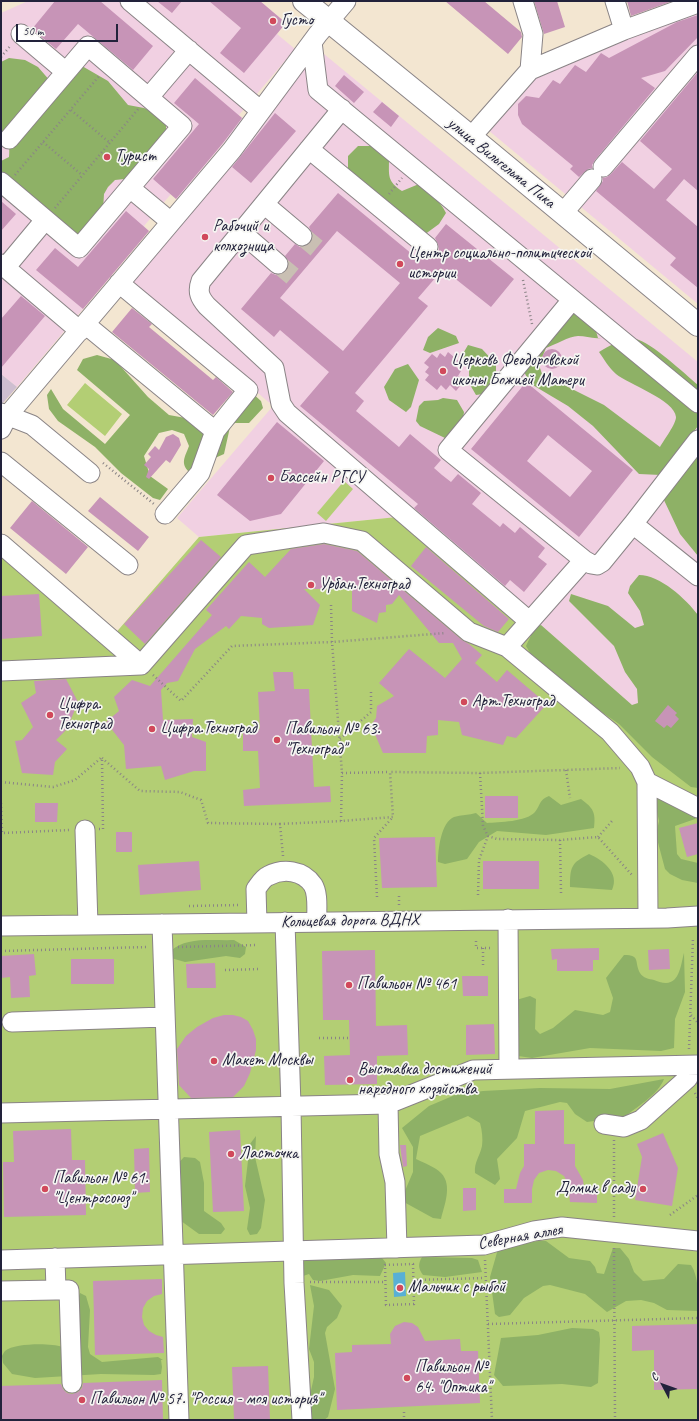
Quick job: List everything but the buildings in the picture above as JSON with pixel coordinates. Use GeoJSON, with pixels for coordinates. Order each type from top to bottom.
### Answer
{"type":"FeatureCollection","features":[{"type":"Feature","properties":{"kind":"main road","name":"улица Вильгельма Пика"},"geometry":{"type":"LineString","coordinates":[[304,1],[698,325]]}},
{"type":"Feature","properties":{"kind":"street"},"geometry":{"type":"LineString","coordinates":[[130,1],[261,111]]}},
{"type":"Feature","properties":{"kind":"street"},"geometry":{"type":"LineString","coordinates":[[90,473],[32,425],[3,419],[83,327],[232,150],[312,42],[346,1]]}},
{"type":"Feature","properties":{"kind":"street"},"geometry":{"type":"LineString","coordinates":[[523,1],[534,34],[530,70]]}},
{"type":"Feature","properties":{"kind":"street"},"geometry":{"type":"LineString","coordinates":[[615,1],[624,30]]}},
{"type":"Feature","properties":{"kind":"street"},"geometry":{"type":"LineString","coordinates":[[470,137],[530,70],[686,4]]}},
{"type":"Feature","properties":{"kind":"street"},"geometry":{"type":"LineString","coordinates":[[21,34],[66,72]]}},
{"type":"Feature","properties":{"kind":"street"},"geometry":{"type":"LineString","coordinates":[[312,42],[318,90],[698,403]]}},
{"type":"Feature","properties":{"kind":"street"},"geometry":{"type":"LineString","coordinates":[[4,140],[88,46],[182,126],[79,248],[4,184]]}},
{"type":"Feature","properties":{"kind":"street"},"geometry":{"type":"LineString","coordinates":[[148,97],[188,50]]}},
{"type":"Feature","properties":{"kind":"street"},"geometry":{"type":"LineString","coordinates":[[563,213],[698,55]]}},
{"type":"Feature","properties":{"kind":"street"},"geometry":{"type":"LineString","coordinates":[[342,109],[201,281],[199,291],[202,300],[274,368],[281,404],[287,413],[529,621]]}},
{"type":"Feature","properties":{"kind":"street"},"geometry":{"type":"LineString","coordinates":[[309,149],[428,247]]}},
{"type":"Feature","properties":{"kind":"street"},"geometry":{"type":"LineString","coordinates":[[130,188],[171,222]]}},
{"type":"Feature","properties":{"kind":"street"},"geometry":{"type":"LineString","coordinates":[[264,204],[302,236]]}},
{"type":"Feature","properties":{"kind":"street"},"geometry":{"type":"LineString","coordinates":[[45,220],[3,266],[215,431]]}},
{"type":"Feature","properties":{"kind":"street"},"geometry":{"type":"LineString","coordinates":[[241,232],[278,264]]}},
{"type":"Feature","properties":{"kind":"street"},"geometry":{"type":"LineString","coordinates":[[119,284],[248,390],[215,431],[200,472],[165,514]]}},
{"type":"Feature","properties":{"kind":"street"},"geometry":{"type":"LineString","coordinates":[[572,300],[448,450],[584,560],[591,564],[599,564],[634,524],[698,440]]}},
{"type":"Feature","properties":{"kind":"street"},"geometry":{"type":"LineString","coordinates":[[1,462],[128,565]]}},
{"type":"Feature","properties":{"kind":"street"},"geometry":{"type":"LineString","coordinates":[[634,524],[698,576]]}},
{"type":"Feature","properties":{"kind":"street"},"geometry":{"type":"LineString","coordinates":[[1,672],[141,664],[246,545],[324,533],[362,541],[469,632],[507,647],[610,732],[644,775],[698,808]]}},
{"type":"Feature","properties":{"kind":"street"},"geometry":{"type":"LineString","coordinates":[[1,544],[141,664]]}},
{"type":"Feature","properties":{"kind":"street"},"geometry":{"type":"LineString","coordinates":[[507,647],[584,560]]}},
{"type":"Feature","properties":{"kind":"street"},"geometry":{"type":"LineString","coordinates":[[644,775],[648,918]]}},
{"type":"Feature","properties":{"kind":"street"},"geometry":{"type":"LineString","coordinates":[[85,830],[88,925]]}},
{"type":"Feature","properties":{"kind":"street"},"geometry":{"type":"LineString","coordinates":[[257,923],[256,889],[267,876],[285,870],[304,875],[313,885],[316,898],[316,922]]}},
{"type":"Feature","properties":{"kind":"street","name":"Кольцевая дорога ВДНХ"},"geometry":{"type":"LineString","coordinates":[[1,926],[648,918],[698,916]]}},
{"type":"Feature","properties":{"kind":"street"},"geometry":{"type":"LineString","coordinates":[[508,919],[509,1068]]}},
{"type":"Feature","properties":{"kind":"street"},"geometry":{"type":"LineString","coordinates":[[285,922],[291,1106],[294,1283],[302,1420]]}},
{"type":"Feature","properties":{"kind":"street"},"geometry":{"type":"LineString","coordinates":[[162,924],[179,1420]]}},
{"type":"Feature","properties":{"kind":"street"},"geometry":{"type":"LineString","coordinates":[[12,1022],[165,1017]]}},
{"type":"Feature","properties":{"kind":"street"},"geometry":{"type":"LineString","coordinates":[[1,1113],[388,1104],[473,1070],[509,1068],[693,1066],[688,1078],[641,1120],[624,1127],[609,1125]]}},
{"type":"Feature","properties":{"kind":"street"},"geometry":{"type":"LineString","coordinates":[[388,1104],[389,1154],[395,1182],[397,1248]]}},
{"type":"Feature","properties":{"kind":"street","name":"Северная аллея"},"geometry":{"type":"LineString","coordinates":[[1,1260],[484,1246],[534,1231],[562,1227],[698,1241]]}},
{"type":"Feature","properties":{"kind":"street"},"geometry":{"type":"LineString","coordinates":[[55,1258],[56,1290]]}},
{"type":"Feature","properties":{"kind":"street"},"geometry":{"type":"LineString","coordinates":[[1,1291],[69,1290],[72,1383]]}},
{"type":"Feature","properties":{"kind":"path"},"geometry":{"type":"LineString","coordinates":[[4,184],[71,110],[109,64]]}},
{"type":"Feature","properties":{"kind":"path"},"geometry":{"type":"LineString","coordinates":[[45,220],[148,97]]}},
{"type":"Feature","properties":{"kind":"path"},"geometry":{"type":"LineString","coordinates":[[71,110],[110,143]]}},
{"type":"Feature","properties":{"kind":"path"},"geometry":{"type":"LineString","coordinates":[[43,142],[82,176]]}},
{"type":"Feature","properties":{"kind":"path"},"geometry":{"type":"LineString","coordinates":[[379,206],[412,167]]}},
{"type":"Feature","properties":{"kind":"path"},"geometry":{"type":"LineString","coordinates":[[518,254],[536,344]]}},
{"type":"Feature","properties":{"kind":"path"},"geometry":{"type":"LineString","coordinates":[[331,605],[332,642],[342,772],[341,821]]}},
{"type":"Feature","properties":{"kind":"path"},"geometry":{"type":"LineString","coordinates":[[141,664],[181,701],[232,646],[332,642],[469,632]]}},
{"type":"Feature","properties":{"kind":"path"},"geometry":{"type":"LineString","coordinates":[[371,690],[371,712]]}},
{"type":"Feature","properties":{"kind":"path"},"geometry":{"type":"LineString","coordinates":[[340,740],[371,712],[376,712]]}},
{"type":"Feature","properties":{"kind":"path"},"geometry":{"type":"LineString","coordinates":[[1,782],[52,787],[75,780],[102,758]]}},
{"type":"Feature","properties":{"kind":"path"},"geometry":{"type":"LineString","coordinates":[[102,758],[140,791],[180,792],[201,800],[208,824],[280,824],[394,817]]}},
{"type":"Feature","properties":{"kind":"path"},"geometry":{"type":"LineString","coordinates":[[1,803],[2,833],[103,829],[102,758]]}},
{"type":"Feature","properties":{"kind":"path"},"geometry":{"type":"LineString","coordinates":[[342,772],[480,773],[566,770],[644,775]]}},
{"type":"Feature","properties":{"kind":"path"},"geometry":{"type":"LineString","coordinates":[[566,770],[570,798]]}},
{"type":"Feature","properties":{"kind":"path"},"geometry":{"type":"LineString","coordinates":[[377,897],[374,838],[394,817],[390,772]]}},
{"type":"Feature","properties":{"kind":"path"},"geometry":{"type":"LineString","coordinates":[[480,773],[483,826],[488,836],[497,839],[560,840],[598,838],[612,821]]}},
{"type":"Feature","properties":{"kind":"path"},"geometry":{"type":"LineString","coordinates":[[280,824],[285,870]]}},
{"type":"Feature","properties":{"kind":"path"},"geometry":{"type":"LineString","coordinates":[[478,895],[478,860],[488,836]]}},
{"type":"Feature","properties":{"kind":"path"},"geometry":{"type":"LineString","coordinates":[[598,838],[648,893]]}},
{"type":"Feature","properties":{"kind":"path"},"geometry":{"type":"LineString","coordinates":[[560,840],[561,893]]}},
{"type":"Feature","properties":{"kind":"path"},"geometry":{"type":"LineString","coordinates":[[693,938],[690,1015],[693,1066]]}},
{"type":"Feature","properties":{"kind":"path"},"geometry":{"type":"LineString","coordinates":[[476,941],[476,948],[491,948],[491,941]]}},
{"type":"Feature","properties":{"kind":"path"},"geometry":{"type":"LineString","coordinates":[[1,951],[258,945]]}},
{"type":"Feature","properties":{"kind":"path"},"geometry":{"type":"LineString","coordinates":[[483,948],[484,966]]}},
{"type":"Feature","properties":{"kind":"path"},"geometry":{"type":"LineString","coordinates":[[225,970],[259,969]]}},
{"type":"Feature","properties":{"kind":"path"},"geometry":{"type":"LineString","coordinates":[[690,1015],[698,1023]]}},
{"type":"Feature","properties":{"kind":"path"},"geometry":{"type":"LineString","coordinates":[[319,1038],[349,1038]]}},
{"type":"Feature","properties":{"kind":"path"},"geometry":{"type":"LineString","coordinates":[[609,1125],[614,1232],[615,1420]]}},
{"type":"Feature","properties":{"kind":"path"},"geometry":{"type":"LineString","coordinates":[[670,1215],[698,1195]]}},
{"type":"Feature","properties":{"kind":"path"},"geometry":{"type":"LineString","coordinates":[[484,1246],[492,1420]]}},
{"type":"Feature","properties":{"kind":"path"},"geometry":{"type":"LineString","coordinates":[[413,1264],[414,1304],[386,1305],[386,1282],[385,1265],[413,1264]]}},
{"type":"Feature","properties":{"kind":"path"},"geometry":{"type":"LineString","coordinates":[[413,1280],[485,1278]]}},
{"type":"Feature","properties":{"kind":"path"},"geometry":{"type":"LineString","coordinates":[[294,1283],[386,1282]]}},
{"type":"Feature","properties":{"kind":"path"},"geometry":{"type":"LineString","coordinates":[[488,1324],[698,1318]]}},
{"type":"Feature","properties":{"kind":"path"},"geometry":{"type":"LineString","coordinates":[[404,1412],[404,1420]]}},
{"type":"Feature","properties":{"kind":"shaded area","name":"Турист"},"geometry":{"type":"Polygon","coordinates":[[[28,1],[260,1],[286,23],[277,34],[295,49],[239,115],[244,119],[177,199],[171,194],[144,226],[149,231],[17,387],[1,374],[1,13],[28,1]]]}},
{"type":"Feature","properties":{"kind":"shaded area"},"geometry":{"type":"Polygon","coordinates":[[[698,8],[698,304],[488,130],[531,75],[698,8]]]}},
{"type":"Feature","properties":{"kind":"shaded area"},"geometry":{"type":"Polygon","coordinates":[[[324,54],[698,362],[698,706],[669,740],[407,516],[199,537],[177,518],[273,406],[128,281],[304,61],[324,54]]]}},
{"type":"Feature","properties":{"kind":"shaded area"},"geometry":{"type":"Polygon","coordinates":[[[1,374],[17,387],[3,403],[1,410],[1,374]]]}},
{"type":"Feature","properties":{"kind":"green space"},"geometry":{"type":"Polygon","coordinates":[[[9,58],[25,60],[38,67],[51,82],[82,66],[108,81],[128,105],[144,108],[155,113],[166,124],[166,140],[134,178],[115,180],[108,187],[104,194],[103,210],[69,251],[45,232],[1,186],[1,161],[9,157],[9,150],[7,141],[1,133],[1,62],[9,58]]]}},
{"type":"Feature","properties":{"kind":"green space"},"geometry":{"type":"Polygon","coordinates":[[[358,146],[372,146],[389,159],[391,181],[402,191],[419,184],[431,193],[441,204],[446,213],[439,224],[424,235],[348,170],[348,156],[358,146]]]}},
{"type":"Feature","properties":{"kind":"green space"},"geometry":{"type":"Polygon","coordinates":[[[578,311],[594,324],[598,338],[574,336],[546,348],[539,365],[542,374],[604,405],[660,447],[672,428],[676,417],[674,411],[660,399],[616,374],[599,352],[627,339],[642,341],[677,366],[698,385],[698,426],[661,475],[639,474],[593,426],[568,406],[531,384],[524,372],[573,313],[578,311]]]}},
{"type":"Feature","properties":{"kind":"green space"},"geometry":{"type":"Polygon","coordinates":[[[438,328],[456,336],[459,343],[430,353],[423,350],[428,337],[438,328]]]}},
{"type":"Feature","properties":{"kind":"green space"},"geometry":{"type":"Polygon","coordinates":[[[468,345],[482,349],[496,364],[496,378],[483,394],[476,395],[469,383],[469,369],[461,357],[468,345]]]}},
{"type":"Feature","properties":{"kind":"green space"},"geometry":{"type":"Polygon","coordinates":[[[97,355],[115,360],[148,397],[169,415],[213,423],[251,392],[261,401],[263,408],[249,423],[235,423],[230,427],[224,454],[189,472],[184,463],[189,446],[184,434],[172,430],[159,433],[144,456],[150,476],[168,489],[160,500],[153,498],[121,473],[95,447],[58,421],[49,409],[47,395],[51,389],[63,409],[105,444],[130,415],[77,370],[83,359],[97,355]]]}},
{"type":"Feature","properties":{"kind":"green space"},"geometry":{"type":"Polygon","coordinates":[[[408,364],[419,380],[411,407],[406,412],[389,400],[384,387],[395,369],[408,364]]]}},
{"type":"Feature","properties":{"kind":"green space"},"geometry":{"type":"Polygon","coordinates":[[[85,383],[122,414],[105,436],[67,405],[85,383]]]}},
{"type":"Feature","properties":{"kind":"green space"},"geometry":{"type":"Polygon","coordinates":[[[443,398],[457,400],[464,412],[463,419],[445,438],[420,426],[416,421],[419,406],[424,401],[443,398]]]}},
{"type":"Feature","properties":{"kind":"green space"},"geometry":{"type":"Polygon","coordinates":[[[698,456],[698,556],[680,534],[663,498],[698,456]]]}},
{"type":"Feature","properties":{"kind":"green space"},"geometry":{"type":"Polygon","coordinates":[[[344,481],[353,489],[326,521],[317,513],[344,481]]]}},
{"type":"Feature","properties":{"kind":"green space","name":"Выставка достижений народного хозяйства"},"geometry":{"type":"Polygon","coordinates":[[[407,516],[512,611],[669,739],[698,706],[698,1420],[1,1420],[1,538],[113,636],[199,537],[407,516]]]}},
{"type":"Feature","properties":{"kind":"green space"},"geometry":{"type":"Polygon","coordinates":[[[639,575],[647,576],[664,583],[680,595],[698,615],[698,788],[691,787],[652,757],[619,724],[563,685],[535,661],[526,646],[535,627],[541,625],[632,705],[638,703],[637,689],[625,672],[614,646],[569,601],[571,594],[608,606],[635,628],[644,625],[640,611],[628,593],[630,586],[639,575]]]}},
{"type":"Feature","properties":{"kind":"green space"},"geometry":{"type":"Polygon","coordinates":[[[653,793],[676,808],[698,814],[695,819],[675,826],[677,854],[681,859],[698,863],[698,883],[682,880],[670,874],[665,869],[656,835],[659,821],[653,793]]]}},
{"type":"Feature","properties":{"kind":"green space"},"geometry":{"type":"Polygon","coordinates":[[[549,796],[561,805],[581,799],[593,811],[594,828],[546,835],[497,831],[479,842],[467,859],[445,864],[438,862],[443,830],[446,824],[454,817],[476,813],[487,823],[519,820],[535,812],[542,801],[549,796]]]}},
{"type":"Feature","properties":{"kind":"green space"},"geometry":{"type":"Polygon","coordinates":[[[589,854],[600,860],[609,868],[614,878],[612,890],[570,887],[570,875],[573,866],[578,860],[589,854]]]}},
{"type":"Feature","properties":{"kind":"green space"},"geometry":{"type":"Polygon","coordinates":[[[201,940],[234,940],[246,947],[245,954],[240,958],[226,956],[185,962],[171,958],[171,951],[184,943],[201,940]]]}},
{"type":"Feature","properties":{"kind":"green space"},"geometry":{"type":"Polygon","coordinates":[[[684,953],[685,992],[675,1019],[674,1048],[661,1051],[590,1048],[532,1058],[518,1056],[516,1000],[530,996],[536,999],[535,1029],[540,1034],[553,1028],[575,1010],[603,1015],[610,1012],[613,998],[606,978],[624,955],[633,956],[635,958],[638,969],[643,976],[648,979],[666,983],[671,982],[677,976],[681,967],[684,953]]]}},
{"type":"Feature","properties":{"kind":"green space"},"geometry":{"type":"Polygon","coordinates":[[[664,1079],[652,1096],[622,1119],[601,1117],[594,1121],[587,1122],[575,1114],[567,1103],[560,1102],[525,1111],[517,1138],[497,1159],[500,1179],[495,1185],[475,1173],[475,1166],[482,1143],[480,1123],[468,1116],[420,1136],[416,1159],[433,1167],[445,1178],[447,1196],[441,1219],[433,1218],[402,1201],[413,1172],[413,1147],[402,1128],[429,1106],[455,1095],[483,1091],[540,1088],[610,1089],[664,1079]]]}},
{"type":"Feature","properties":{"kind":"green space"},"geometry":{"type":"Polygon","coordinates":[[[256,1136],[255,1157],[265,1200],[261,1228],[257,1234],[250,1235],[247,1229],[250,1208],[245,1186],[250,1144],[256,1136]]]}},
{"type":"Feature","properties":{"kind":"green space"},"geometry":{"type":"Polygon","coordinates":[[[184,1157],[195,1158],[200,1162],[204,1183],[204,1211],[221,1223],[225,1229],[221,1234],[199,1234],[177,1218],[174,1168],[184,1157]]]}},
{"type":"Feature","properties":{"kind":"green space"},"geometry":{"type":"Polygon","coordinates":[[[546,1241],[569,1258],[590,1261],[595,1267],[597,1273],[604,1274],[613,1248],[620,1248],[629,1259],[634,1272],[643,1281],[664,1279],[678,1264],[691,1265],[697,1281],[698,1311],[667,1310],[654,1303],[641,1300],[626,1301],[607,1312],[585,1294],[550,1285],[543,1286],[524,1298],[510,1315],[499,1317],[495,1314],[490,1277],[498,1249],[504,1246],[546,1241]]]}},
{"type":"Feature","properties":{"kind":"green space"},"geometry":{"type":"Polygon","coordinates":[[[316,1256],[382,1258],[386,1263],[380,1276],[353,1275],[320,1281],[313,1280],[309,1274],[303,1276],[303,1261],[316,1256]]]}},
{"type":"Feature","properties":{"kind":"green space"},"geometry":{"type":"Polygon","coordinates":[[[422,1257],[472,1258],[478,1260],[482,1272],[445,1277],[423,1275],[419,1266],[422,1257]]]}},
{"type":"Feature","properties":{"kind":"green space"},"geometry":{"type":"Polygon","coordinates":[[[310,1285],[329,1290],[342,1306],[337,1318],[327,1327],[325,1333],[335,1389],[328,1417],[324,1420],[309,1419],[306,1413],[314,1377],[314,1362],[309,1349],[314,1306],[310,1285]]]}},
{"type":"Feature","properties":{"kind":"green space"},"geometry":{"type":"Polygon","coordinates":[[[80,1293],[86,1296],[90,1310],[88,1347],[90,1354],[102,1362],[158,1357],[163,1360],[161,1360],[161,1374],[101,1374],[35,1378],[12,1374],[3,1363],[2,1356],[5,1351],[10,1348],[33,1344],[62,1347],[80,1293]]]}},
{"type":"Feature","properties":{"kind":"green space"},"geometry":{"type":"Polygon","coordinates":[[[572,1328],[593,1329],[599,1332],[598,1383],[591,1387],[562,1384],[503,1386],[494,1375],[501,1338],[538,1335],[572,1328]]]}},
{"type":"Feature","properties":{"kind":"water"},"geometry":{"type":"Polygon","coordinates":[[[405,1272],[406,1296],[394,1297],[393,1273],[405,1272]]]}},
{"type":"Feature","properties":{"kind":"tunnel"},"geometry":{"type":"LineString","coordinates":[[302,236],[320,251]]}},
{"type":"Feature","properties":{"kind":"tunnel"},"geometry":{"type":"LineString","coordinates":[[278,264],[296,279]]}},
{"type":"Feature","properties":{"kind":"place","name":"Густо"},"geometry":{"type":"Point","coordinates":[273,21]}},
{"type":"Feature","properties":{"kind":"place","name":"Турист"},"geometry":{"type":"Point","coordinates":[107,157]}},
{"type":"Feature","properties":{"kind":"place","name":"Рабочий и колхозница"},"geometry":{"type":"Point","coordinates":[205,237]}},
{"type":"Feature","properties":{"kind":"place","name":"Центр социально-политической истории"},"geometry":{"type":"Point","coordinates":[400,264]}},
{"type":"Feature","properties":{"kind":"place","name":"Церковь Феодоровской иконы Божией Матери"},"geometry":{"type":"Point","coordinates":[443,371]}},
{"type":"Feature","properties":{"kind":"place","name":"Бассейн РГСУ"},"geometry":{"type":"Point","coordinates":[271,478]}},
{"type":"Feature","properties":{"kind":"place","name":"Урбан.Техноград"},"geometry":{"type":"Point","coordinates":[311,585]}},
{"type":"Feature","properties":{"kind":"place","name":"Арт.Техноград"},"geometry":{"type":"Point","coordinates":[464,702]}},
{"type":"Feature","properties":{"kind":"place","name":"Цифра. Техноград"},"geometry":{"type":"Point","coordinates":[50,715]}},
{"type":"Feature","properties":{"kind":"place","name":"Цифра.Техноград"},"geometry":{"type":"Point","coordinates":[152,729]}},
{"type":"Feature","properties":{"kind":"place","name":"Павильон № 63. \"Техноград\""},"geometry":{"type":"Point","coordinates":[277,740]}},
{"type":"Feature","properties":{"kind":"place","name":"Павильон № 461"},"geometry":{"type":"Point","coordinates":[349,985]}},
{"type":"Feature","properties":{"kind":"place","name":"Макет Москвы"},"geometry":{"type":"Point","coordinates":[214,1061]}},
{"type":"Feature","properties":{"kind":"place","name":"Выставка достижений народного хозяйства"},"geometry":{"type":"Point","coordinates":[350,1080]}},
{"type":"Feature","properties":{"kind":"place","name":"Ласточка"},"geometry":{"type":"Point","coordinates":[231,1154]}},
{"type":"Feature","properties":{"kind":"place","name":"Павильон № 61. \"Центросоюз\""},"geometry":{"type":"Point","coordinates":[45,1189]}},
{"type":"Feature","properties":{"kind":"place","name":"Домик в саду"},"geometry":{"type":"Point","coordinates":[643,1189]}},
{"type":"Feature","properties":{"kind":"place","name":"Мальчик с рыбой"},"geometry":{"type":"Point","coordinates":[400,1288]}},
{"type":"Feature","properties":{"kind":"place","name":"Павильон № 64. \"Оптика\""},"geometry":{"type":"Point","coordinates":[407,1378]}},
{"type":"Feature","properties":{"kind":"place","name":"Павильон № 57. \"Россия - моя история\""},"geometry":{"type":"Point","coordinates":[82,1400]}}]}
